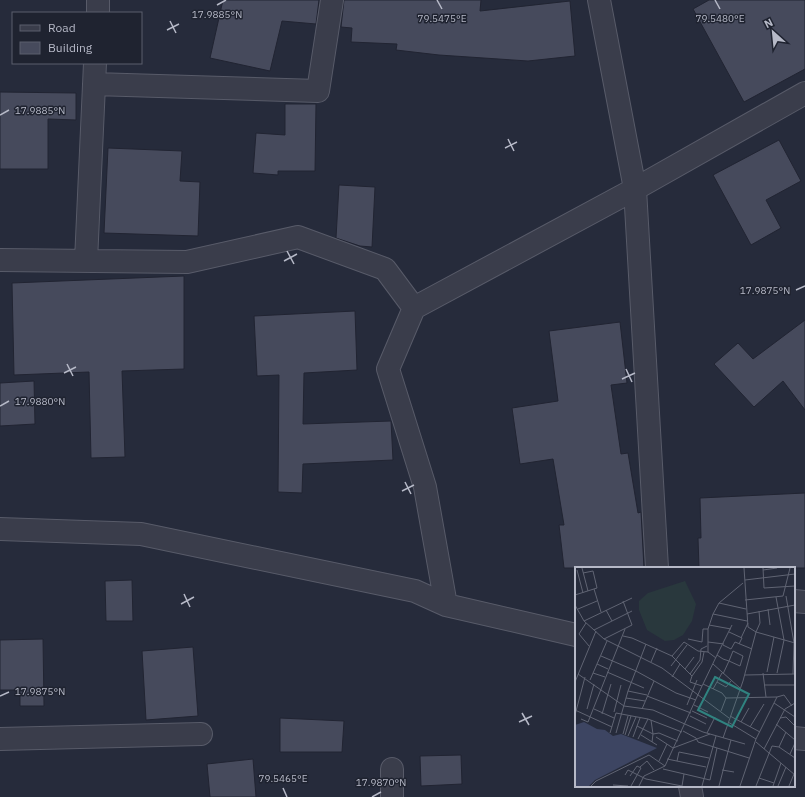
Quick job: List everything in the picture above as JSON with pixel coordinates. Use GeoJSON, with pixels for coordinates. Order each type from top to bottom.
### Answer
{"type":"FeatureCollection","features":[{"type":"Feature","properties":{"kind":"street"},"geometry":{"type":"LineString","coordinates":[[98,0],[98,12]]}},
{"type":"Feature","properties":{"kind":"street"},"geometry":{"type":"LineString","coordinates":[[86,261],[95,73],[318,92],[332,0]]}},
{"type":"Feature","properties":{"kind":"street"},"geometry":{"type":"LineString","coordinates":[[599,0],[635,190],[657,567]]}},
{"type":"Feature","properties":{"kind":"street"},"geometry":{"type":"LineString","coordinates":[[446,605],[425,487],[388,369],[414,308],[635,190],[805,93]]}},
{"type":"Feature","properties":{"kind":"street"},"geometry":{"type":"LineString","coordinates":[[0,260],[187,262],[298,236],[385,269],[414,308]]}},
{"type":"Feature","properties":{"kind":"street"},"geometry":{"type":"LineString","coordinates":[[0,529],[141,534],[415,591],[446,605],[575,635]]}},
{"type":"Feature","properties":{"kind":"street"},"geometry":{"type":"LineString","coordinates":[[795,601],[805,602]]}},
{"type":"Feature","properties":{"kind":"street"},"geometry":{"type":"LineString","coordinates":[[0,739],[201,734]]}},
{"type":"Feature","properties":{"kind":"street"},"geometry":{"type":"LineString","coordinates":[[795,738],[805,739]]}},
{"type":"Feature","properties":{"kind":"street"},"geometry":{"type":"LineString","coordinates":[[392,769],[392,797]]}},
{"type":"Feature","properties":{"kind":"street"},"geometry":{"type":"LineString","coordinates":[[690,787],[692,797]]}},
{"type":"Feature","properties":{"kind":"building"},"geometry":{"type":"Polygon","coordinates":[[[223,0],[319,0],[316,24],[282,21],[270,71],[210,58],[223,0]]]}},
{"type":"Feature","properties":{"kind":"building"},"geometry":{"type":"Polygon","coordinates":[[[344,0],[481,0],[480,11],[570,1],[575,56],[528,61],[439,55],[396,50],[397,44],[351,42],[352,28],[341,27],[344,0]]]}},
{"type":"Feature","properties":{"kind":"building"},"geometry":{"type":"Polygon","coordinates":[[[709,0],[805,0],[805,69],[744,102],[693,9],[709,0]]]}},
{"type":"Feature","properties":{"kind":"building"},"geometry":{"type":"Polygon","coordinates":[[[0,92],[76,93],[76,120],[48,119],[48,169],[0,169],[0,92]]]}},
{"type":"Feature","properties":{"kind":"building"},"geometry":{"type":"Polygon","coordinates":[[[285,104],[316,104],[315,171],[278,171],[278,175],[253,173],[256,133],[285,135],[285,104]]]}},
{"type":"Feature","properties":{"kind":"building"},"geometry":{"type":"Polygon","coordinates":[[[779,140],[801,181],[766,200],[781,228],[751,245],[713,175],[779,140]]]}},
{"type":"Feature","properties":{"kind":"building"},"geometry":{"type":"Polygon","coordinates":[[[108,148],[182,151],[180,181],[200,182],[198,236],[104,233],[108,148]]]}},
{"type":"Feature","properties":{"kind":"building"},"geometry":{"type":"Polygon","coordinates":[[[339,185],[375,187],[372,247],[360,246],[336,238],[339,185]]]}},
{"type":"Feature","properties":{"kind":"building"},"geometry":{"type":"Polygon","coordinates":[[[184,276],[184,369],[122,371],[125,457],[91,458],[89,372],[14,375],[12,283],[184,276]]]}},
{"type":"Feature","properties":{"kind":"building"},"geometry":{"type":"Polygon","coordinates":[[[355,311],[357,370],[304,373],[303,424],[391,421],[393,460],[303,464],[302,493],[278,492],[279,375],[257,376],[254,316],[355,311]]]}},
{"type":"Feature","properties":{"kind":"building"},"geometry":{"type":"Polygon","coordinates":[[[805,320],[805,410],[783,381],[754,407],[714,364],[738,343],[753,359],[805,320]]]}},
{"type":"Feature","properties":{"kind":"building"},"geometry":{"type":"Polygon","coordinates":[[[620,322],[627,383],[611,385],[621,454],[628,453],[638,513],[641,512],[644,567],[564,568],[559,525],[564,525],[553,459],[520,464],[512,408],[558,401],[549,331],[620,322]]]}},
{"type":"Feature","properties":{"kind":"building"},"geometry":{"type":"Polygon","coordinates":[[[34,381],[35,424],[0,426],[0,383],[34,381]]]}},
{"type":"Feature","properties":{"kind":"building"},"geometry":{"type":"Polygon","coordinates":[[[805,493],[805,568],[699,567],[698,538],[701,538],[700,498],[805,493]]]}},
{"type":"Feature","properties":{"kind":"building"},"geometry":{"type":"Polygon","coordinates":[[[132,580],[133,621],[106,621],[105,581],[132,580]]]}},
{"type":"Feature","properties":{"kind":"building"},"geometry":{"type":"Polygon","coordinates":[[[43,639],[44,706],[20,706],[20,690],[0,690],[0,640],[43,639]]]}},
{"type":"Feature","properties":{"kind":"building"},"geometry":{"type":"Polygon","coordinates":[[[193,647],[198,716],[146,720],[142,651],[193,647]]]}},
{"type":"Feature","properties":{"kind":"building"},"geometry":{"type":"Polygon","coordinates":[[[280,718],[344,721],[342,752],[280,752],[280,718]]]}},
{"type":"Feature","properties":{"kind":"building"},"geometry":{"type":"Polygon","coordinates":[[[461,755],[462,784],[421,786],[420,756],[461,755]]]}},
{"type":"Feature","properties":{"kind":"building"},"geometry":{"type":"Polygon","coordinates":[[[253,759],[256,797],[210,797],[207,764],[253,759]]]}}]}
